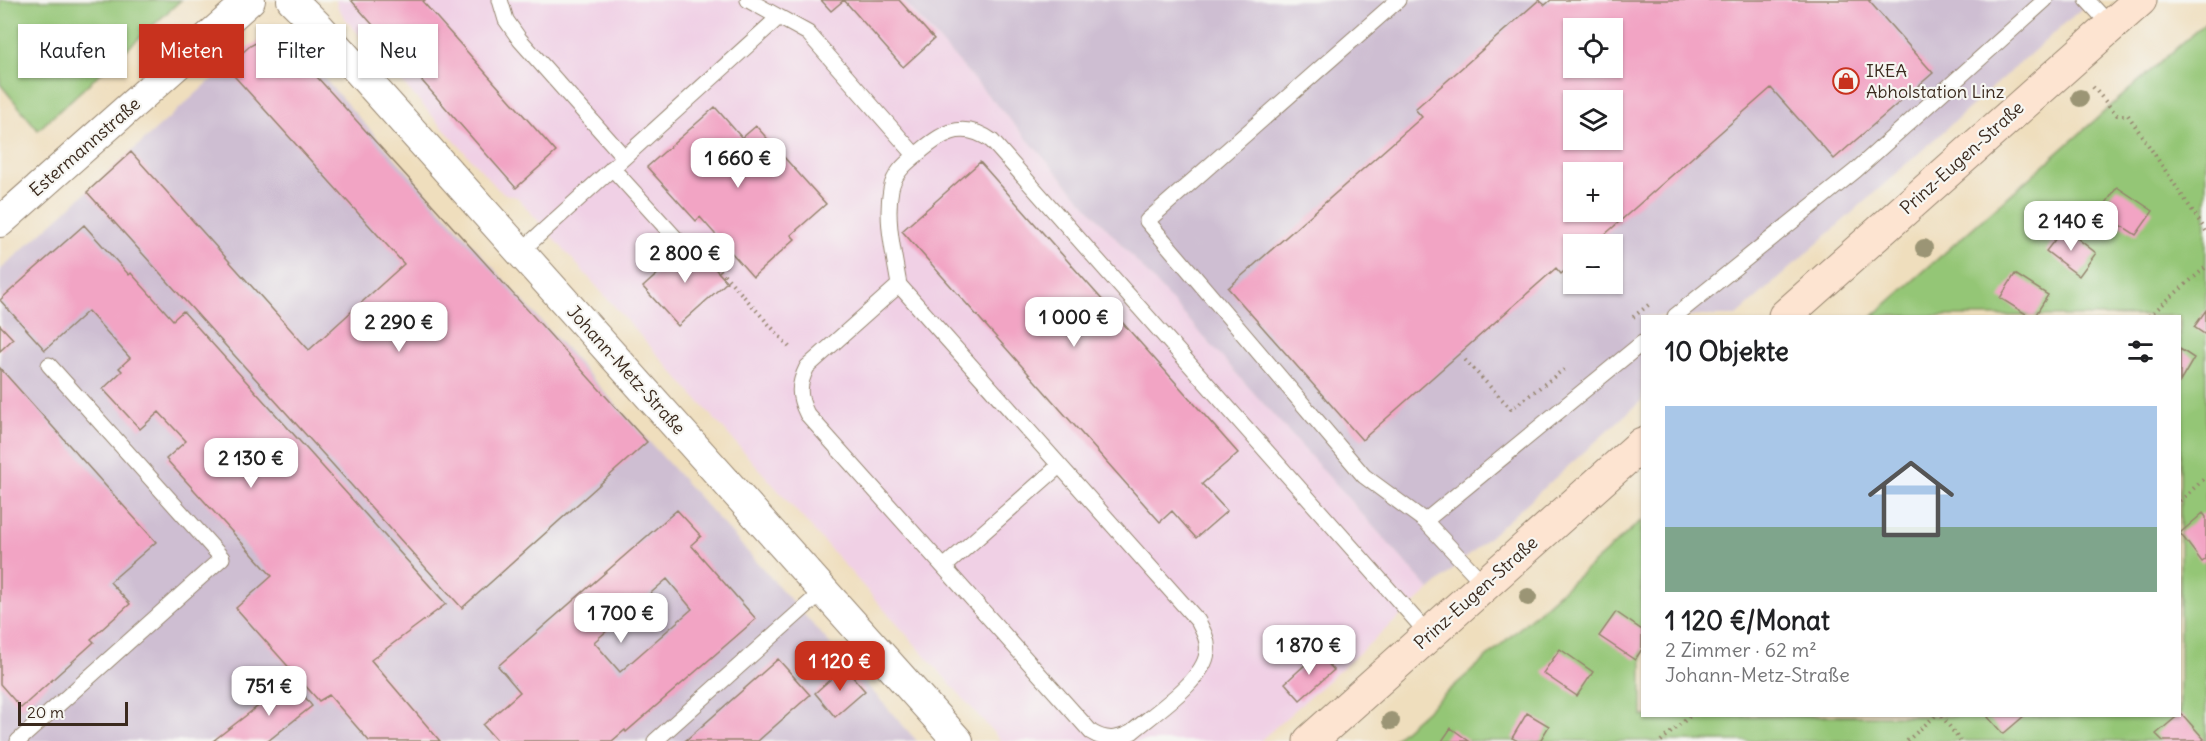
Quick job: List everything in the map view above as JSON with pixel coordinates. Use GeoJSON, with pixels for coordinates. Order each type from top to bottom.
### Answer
{"type":"FeatureCollection","features":[{"type":"Feature","properties":{"kind":"street","name":"Estermannstraße"},"geometry":{"type":"LineString","coordinates":[[0,222],[250,0]]}},
{"type":"Feature","properties":{"kind":"street","name":"Johann-Metz-Straße"},"geometry":{"type":"LineString","coordinates":[[292,0],[327,36],[958,741]]}},
{"type":"Feature","properties":{"kind":"street","name":"Prinz-Eugen-Straße"},"geometry":{"type":"LineString","coordinates":[[1786,315],[2140,0]]}},
{"type":"Feature","properties":{"kind":"street","name":"Prinz-Eugen-Straße"},"geometry":{"type":"LineString","coordinates":[[1310,741],[1641,445]]}},
{"type":"Feature","properties":{"kind":"lane"},"geometry":{"type":"LineString","coordinates":[[500,0],[506,20],[520,40],[624,157]]}},
{"type":"Feature","properties":{"kind":"lane"},"geometry":{"type":"LineString","coordinates":[[748,0],[808,33],[915,155]]}},
{"type":"Feature","properties":{"kind":"lane"},"geometry":{"type":"LineString","coordinates":[[1398,0],[1147,220],[1364,476],[1425,521],[1485,585]]}},
{"type":"Feature","properties":{"kind":"lane"},"geometry":{"type":"LineString","coordinates":[[1677,315],[1855,171],[2045,0]]}},
{"type":"Feature","properties":{"kind":"lane"},"geometry":{"type":"LineString","coordinates":[[2087,0],[2111,26]]}},
{"type":"Feature","properties":{"kind":"lane"},"geometry":{"type":"LineString","coordinates":[[520,252],[779,17]]}},
{"type":"Feature","properties":{"kind":"lane"},"geometry":{"type":"LineString","coordinates":[[899,285],[807,367],[798,391],[801,403],[807,414],[1091,732],[1100,738],[1111,740],[1132,732],[1189,684],[1202,669],[1208,653],[1206,637],[1198,621],[899,285],[890,224],[890,191],[897,174],[915,155],[933,140],[949,131],[978,133],[992,141],[1429,635]]}},
{"type":"Feature","properties":{"kind":"lane"},"geometry":{"type":"LineString","coordinates":[[612,168],[679,242]]}},
{"type":"Feature","properties":{"kind":"lane"},"geometry":{"type":"LineString","coordinates":[[1425,521],[1641,344]]}},
{"type":"Feature","properties":{"kind":"lane"},"geometry":{"type":"LineString","coordinates":[[18,741],[222,558],[49,366]]}},
{"type":"Feature","properties":{"kind":"lane"},"geometry":{"type":"LineString","coordinates":[[944,567],[1059,466]]}},
{"type":"Feature","properties":{"kind":"lane"},"geometry":{"type":"LineString","coordinates":[[655,741],[824,591]]}},
{"type":"Feature","properties":{"kind":"path"},"geometry":{"type":"LineString","coordinates":[[2107,103],[2117,115],[2128,115],[2206,231]]}},
{"type":"Feature","properties":{"kind":"path"},"geometry":{"type":"LineString","coordinates":[[679,242],[682,244],[690,237],[807,367]]}},
{"type":"Feature","properties":{"kind":"path"},"geometry":{"type":"LineString","coordinates":[[2150,315],[2206,267]]}},
{"type":"Feature","properties":{"kind":"path"},"geometry":{"type":"LineString","coordinates":[[2181,500],[2206,477]]}},
{"type":"Feature","properties":{"kind":"path"},"geometry":{"type":"LineString","coordinates":[[1661,741],[1689,717]]}},
{"type":"Feature","properties":{"kind":"path"},"geometry":{"type":"LineString","coordinates":[[1907,741],[1934,717]]}},
{"type":"Feature","properties":{"kind":"path"},"geometry":{"type":"LineString","coordinates":[[1943,717],[1960,741]]}},
{"type":"Feature","properties":{"kind":"shaded area"},"geometry":{"type":"Polygon","coordinates":[[[336,0],[903,0],[1430,590],[1260,741],[1001,741],[517,197],[507,195],[498,189],[398,78],[438,78],[438,24],[358,24],[358,33],[337,6],[336,0]]]}},
{"type":"Feature","properties":{"kind":"shaded area"},"geometry":{"type":"Polygon","coordinates":[[[903,0],[2091,0],[1737,315],[1641,315],[1641,401],[1430,590],[903,0]]]}},
{"type":"Feature","properties":{"kind":"shaded area"},"geometry":{"type":"Polygon","coordinates":[[[256,44],[256,78],[324,78],[917,741],[0,741],[0,270],[213,78],[244,78],[244,53],[256,44]]]}},
{"type":"Feature","properties":{"kind":"green space"},"geometry":{"type":"Polygon","coordinates":[[[0,0],[181,0],[155,24],[139,24],[139,38],[127,49],[127,24],[18,24],[18,78],[95,78],[38,130],[0,84],[0,0]]]}},
{"type":"Feature","properties":{"kind":"green space"},"geometry":{"type":"Polygon","coordinates":[[[2206,22],[2206,741],[1392,741],[1641,521],[1641,717],[2181,717],[2181,315],[1874,315],[2206,22]]]}},
{"type":"Feature","properties":{"kind":"building"},"geometry":{"type":"Polygon","coordinates":[[[351,0],[425,0],[423,2],[556,152],[516,188],[419,78],[438,78],[438,24],[372,24],[351,0]]]}},
{"type":"Feature","properties":{"kind":"building"},"geometry":{"type":"Polygon","coordinates":[[[821,0],[844,0],[831,11],[821,0]]]}},
{"type":"Feature","properties":{"kind":"building"},"geometry":{"type":"Polygon","coordinates":[[[844,0],[899,0],[934,39],[903,67],[844,0]]]}},
{"type":"Feature","properties":{"kind":"building"},"geometry":{"type":"Polygon","coordinates":[[[1539,0],[1545,5],[1551,0],[1871,0],[1869,1],[1933,73],[1834,159],[1771,88],[1623,218],[1623,162],[1563,162],[1563,222],[1619,222],[1605,234],[1563,234],[1563,272],[1561,274],[1556,268],[1362,440],[1228,288],[1422,117],[1415,109],[1539,0]]]}},
{"type":"Feature","properties":{"kind":"building"},"geometry":{"type":"Polygon","coordinates":[[[256,43],[256,78],[318,78],[647,442],[462,608],[87,192],[131,152],[309,350],[404,264],[236,78],[244,78],[244,51],[256,43]]]}},
{"type":"Feature","properties":{"kind":"building"},"geometry":{"type":"Polygon","coordinates":[[[715,107],[742,138],[756,126],[826,204],[791,235],[795,239],[753,277],[700,217],[696,221],[647,167],[715,107]]]}},
{"type":"Feature","properties":{"kind":"building"},"geometry":{"type":"Polygon","coordinates":[[[980,162],[1238,453],[1202,484],[1227,511],[1196,538],[1172,511],[1160,522],[902,231],[980,162]]]}},
{"type":"Feature","properties":{"kind":"building"},"geometry":{"type":"Polygon","coordinates":[[[2117,187],[2153,211],[2136,235],[2100,212],[2117,187]]]}},
{"type":"Feature","properties":{"kind":"building"},"geometry":{"type":"Polygon","coordinates":[[[84,225],[173,320],[183,311],[446,604],[371,660],[440,741],[369,741],[329,695],[319,701],[236,608],[272,576],[166,459],[186,441],[159,412],[140,429],[103,389],[122,371],[119,368],[130,358],[88,311],[45,350],[0,300],[84,225]]]}},
{"type":"Feature","properties":{"kind":"building"},"geometry":{"type":"Polygon","coordinates":[[[2064,228],[2096,253],[2079,276],[2046,251],[2064,228]]]}},
{"type":"Feature","properties":{"kind":"building"},"geometry":{"type":"Polygon","coordinates":[[[692,243],[727,282],[678,326],[643,287],[692,243]]]}},
{"type":"Feature","properties":{"kind":"building"},"geometry":{"type":"Polygon","coordinates":[[[2015,274],[2048,295],[2036,315],[2027,315],[2000,298],[2015,274]]]}},
{"type":"Feature","properties":{"kind":"building"},"geometry":{"type":"Polygon","coordinates":[[[2206,310],[2206,335],[2194,327],[2206,310]]]}},
{"type":"Feature","properties":{"kind":"building"},"geometry":{"type":"Polygon","coordinates":[[[0,325],[13,339],[0,351],[0,325]]]}},
{"type":"Feature","properties":{"kind":"building"},"geometry":{"type":"Polygon","coordinates":[[[2181,350],[2194,358],[2181,380],[2181,350]]]}},
{"type":"Feature","properties":{"kind":"building"},"geometry":{"type":"Polygon","coordinates":[[[0,368],[156,542],[110,582],[130,604],[91,639],[94,642],[21,708],[0,684],[0,368]]]}},
{"type":"Feature","properties":{"kind":"building"},"geometry":{"type":"Polygon","coordinates":[[[677,510],[701,536],[691,545],[756,619],[626,732],[625,730],[612,741],[497,741],[483,725],[520,692],[498,666],[677,510]],[[667,579],[594,642],[620,672],[692,609],[667,579]]]}},
{"type":"Feature","properties":{"kind":"building"},"geometry":{"type":"Polygon","coordinates":[[[2203,513],[2206,517],[2206,559],[2202,562],[2181,532],[2203,513]]]}},
{"type":"Feature","properties":{"kind":"building"},"geometry":{"type":"Polygon","coordinates":[[[1616,612],[1641,629],[1641,651],[1635,660],[1599,636],[1616,612]]]}},
{"type":"Feature","properties":{"kind":"building"},"geometry":{"type":"Polygon","coordinates":[[[1560,649],[1593,672],[1577,696],[1543,673],[1560,649]]]}},
{"type":"Feature","properties":{"kind":"building"},"geometry":{"type":"Polygon","coordinates":[[[1318,653],[1334,670],[1300,700],[1285,683],[1318,653]]]}},
{"type":"Feature","properties":{"kind":"building"},"geometry":{"type":"Polygon","coordinates":[[[778,659],[810,695],[758,741],[685,741],[778,659]]]}},
{"type":"Feature","properties":{"kind":"building"},"geometry":{"type":"Polygon","coordinates":[[[844,667],[865,691],[835,717],[815,693],[844,667]]]}},
{"type":"Feature","properties":{"kind":"building"},"geometry":{"type":"Polygon","coordinates":[[[292,680],[312,706],[268,741],[213,741],[292,680]]]}},
{"type":"Feature","properties":{"kind":"building"},"geometry":{"type":"Polygon","coordinates":[[[1527,713],[1549,726],[1540,741],[1518,741],[1512,738],[1527,713]]]}},
{"type":"Feature","properties":{"kind":"building"},"geometry":{"type":"Polygon","coordinates":[[[2181,713],[2204,739],[2202,741],[2163,741],[2156,734],[2176,717],[2181,717],[2181,713]]]}},
{"type":"Feature","properties":{"kind":"building"},"geometry":{"type":"Polygon","coordinates":[[[1988,717],[2023,717],[2003,734],[1988,717]]]}},
{"type":"Feature","properties":{"kind":"building"},"geometry":{"type":"Polygon","coordinates":[[[1451,728],[1469,741],[1442,741],[1451,728]]]}},
{"type":"Feature","properties":{"kind":"place","name":"IKEA Abholstation Linz"},"geometry":{"type":"Point","coordinates":[1846,81]}}]}
